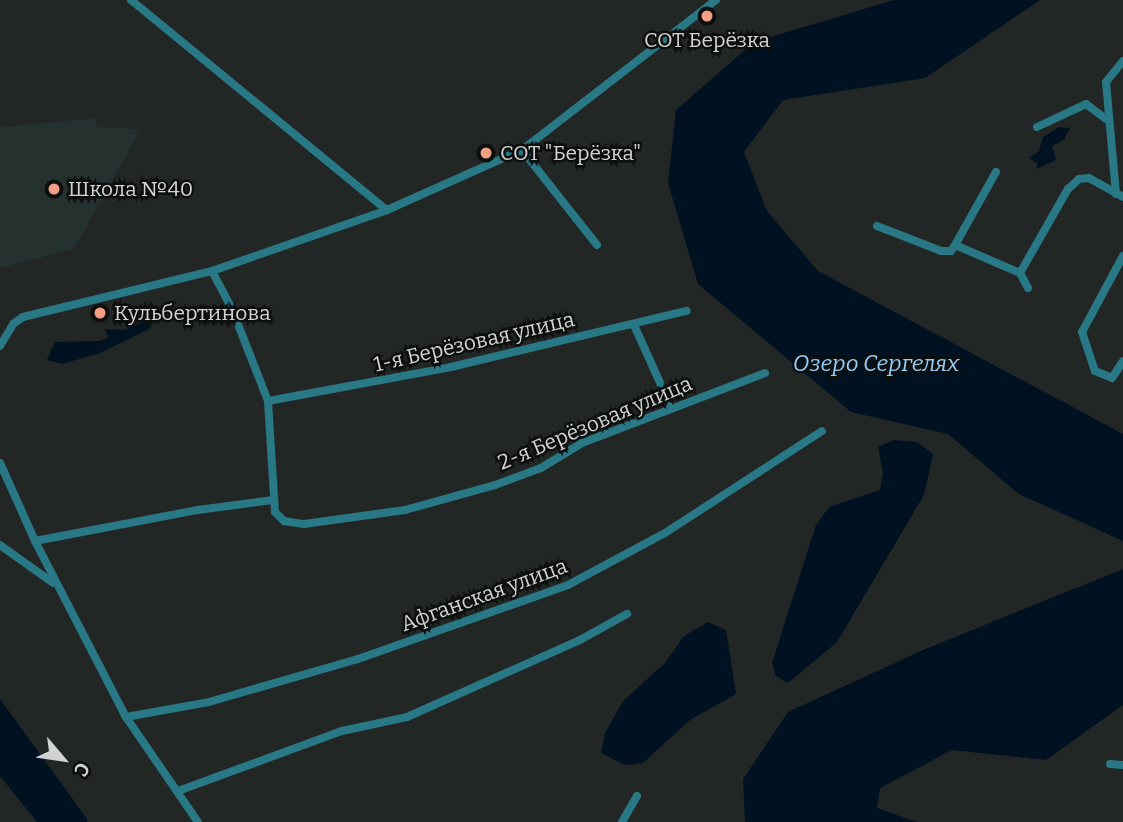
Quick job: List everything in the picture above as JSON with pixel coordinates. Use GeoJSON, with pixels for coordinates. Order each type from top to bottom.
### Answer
{"type":"FeatureCollection","features":[{"type":"Feature","properties":{"kind":"street"},"geometry":{"type":"LineString","coordinates":[[131,0],[387,211]]}},
{"type":"Feature","properties":{"kind":"street"},"geometry":{"type":"LineString","coordinates":[[0,346],[13,324],[23,317],[212,271],[387,211],[522,150],[716,0]]}},
{"type":"Feature","properties":{"kind":"street"},"geometry":{"type":"LineString","coordinates":[[1119,195],[1107,120],[1106,82],[1123,61]]}},
{"type":"Feature","properties":{"kind":"street"},"geometry":{"type":"LineString","coordinates":[[1037,127],[1086,104],[1107,120]]}},
{"type":"Feature","properties":{"kind":"street"},"geometry":{"type":"LineString","coordinates":[[522,150],[597,245]]}},
{"type":"Feature","properties":{"kind":"street"},"geometry":{"type":"LineString","coordinates":[[877,226],[941,251],[951,251],[996,172]]}},
{"type":"Feature","properties":{"kind":"street"},"geometry":{"type":"LineString","coordinates":[[1020,273],[1068,188],[1079,179],[1088,178],[1119,195]]}},
{"type":"Feature","properties":{"kind":"street"},"geometry":{"type":"LineString","coordinates":[[954,245],[1020,273],[1028,288]]}},
{"type":"Feature","properties":{"kind":"street"},"geometry":{"type":"LineString","coordinates":[[1123,256],[1082,332],[1096,371],[1112,378],[1123,361]]}},
{"type":"Feature","properties":{"kind":"street"},"geometry":{"type":"LineString","coordinates":[[35,541],[198,510],[273,500],[268,401],[232,309],[212,271]]}},
{"type":"Feature","properties":{"kind":"street","name":"1-я Берёзовая улица"},"geometry":{"type":"LineString","coordinates":[[268,401],[451,367],[686,311]]}},
{"type":"Feature","properties":{"kind":"street"},"geometry":{"type":"LineString","coordinates":[[634,325],[671,407]]}},
{"type":"Feature","properties":{"kind":"street","name":"2-я Берёзовая улица"},"geometry":{"type":"LineString","coordinates":[[273,500],[275,512],[284,521],[304,524],[405,510],[519,477],[582,443],[765,373]]}},
{"type":"Feature","properties":{"kind":"street","name":"Афганская улица"},"geometry":{"type":"LineString","coordinates":[[126,718],[209,702],[358,659],[568,585],[666,533],[822,430]]}},
{"type":"Feature","properties":{"kind":"street"},"geometry":{"type":"LineString","coordinates":[[0,463],[55,584],[126,718],[198,822]]}},
{"type":"Feature","properties":{"kind":"street"},"geometry":{"type":"LineString","coordinates":[[0,545],[55,584]]}},
{"type":"Feature","properties":{"kind":"street"},"geometry":{"type":"LineString","coordinates":[[178,791],[342,731],[407,718],[580,640],[627,614]]}},
{"type":"Feature","properties":{"kind":"street"},"geometry":{"type":"LineString","coordinates":[[1110,764],[1123,765]]}},
{"type":"Feature","properties":{"kind":"street"},"geometry":{"type":"LineString","coordinates":[[622,822],[637,796]]}},
{"type":"Feature","properties":{"kind":"shaded area","name":"Школа №40"},"geometry":{"type":"Polygon","coordinates":[[[96,118],[97,127],[141,129],[74,249],[0,268],[0,127],[96,118]]]}},
{"type":"Feature","properties":{"kind":"water","name":"Озеро Сергелях"},"geometry":{"type":"Polygon","coordinates":[[[894,0],[1040,0],[925,78],[783,100],[744,152],[767,211],[818,271],[1123,434],[1123,541],[1019,494],[948,434],[851,412],[698,284],[668,183],[676,110],[754,42],[894,0]]]}},
{"type":"Feature","properties":{"kind":"water"},"geometry":{"type":"Polygon","coordinates":[[[1059,127],[1070,128],[1064,140],[1052,146],[1056,160],[1036,169],[1038,164],[1029,158],[1039,151],[1043,137],[1059,127]]]}},
{"type":"Feature","properties":{"kind":"water"},"geometry":{"type":"Polygon","coordinates":[[[147,320],[151,328],[100,353],[62,364],[47,360],[55,342],[99,341],[108,338],[105,329],[125,330],[147,320]]]}},
{"type":"Feature","properties":{"kind":"water"},"geometry":{"type":"Polygon","coordinates":[[[894,440],[917,442],[933,454],[924,495],[837,642],[788,683],[776,676],[772,663],[816,525],[829,507],[880,490],[883,473],[878,447],[894,440]]]}},
{"type":"Feature","properties":{"kind":"water"},"geometry":{"type":"Polygon","coordinates":[[[1123,569],[1123,705],[1046,760],[952,750],[880,788],[877,808],[917,822],[745,822],[743,779],[788,712],[923,650],[1123,569]]]}},
{"type":"Feature","properties":{"kind":"water"},"geometry":{"type":"Polygon","coordinates":[[[708,622],[726,630],[736,694],[690,720],[643,763],[625,765],[601,753],[605,733],[623,701],[665,663],[684,636],[708,622]]]}},
{"type":"Feature","properties":{"kind":"water"},"geometry":{"type":"Polygon","coordinates":[[[0,699],[87,822],[37,822],[0,776],[0,699]]]}},
{"type":"Feature","properties":{"kind":"place","name":"СОТ Берёзка"},"geometry":{"type":"Point","coordinates":[707,16]}},
{"type":"Feature","properties":{"kind":"place","name":"СОТ \"Берёзка\""},"geometry":{"type":"Point","coordinates":[486,153]}},
{"type":"Feature","properties":{"kind":"place","name":"Школа №40"},"geometry":{"type":"Point","coordinates":[54,189]}},
{"type":"Feature","properties":{"kind":"place","name":"Кульбертинова"},"geometry":{"type":"Point","coordinates":[100,313]}}]}
